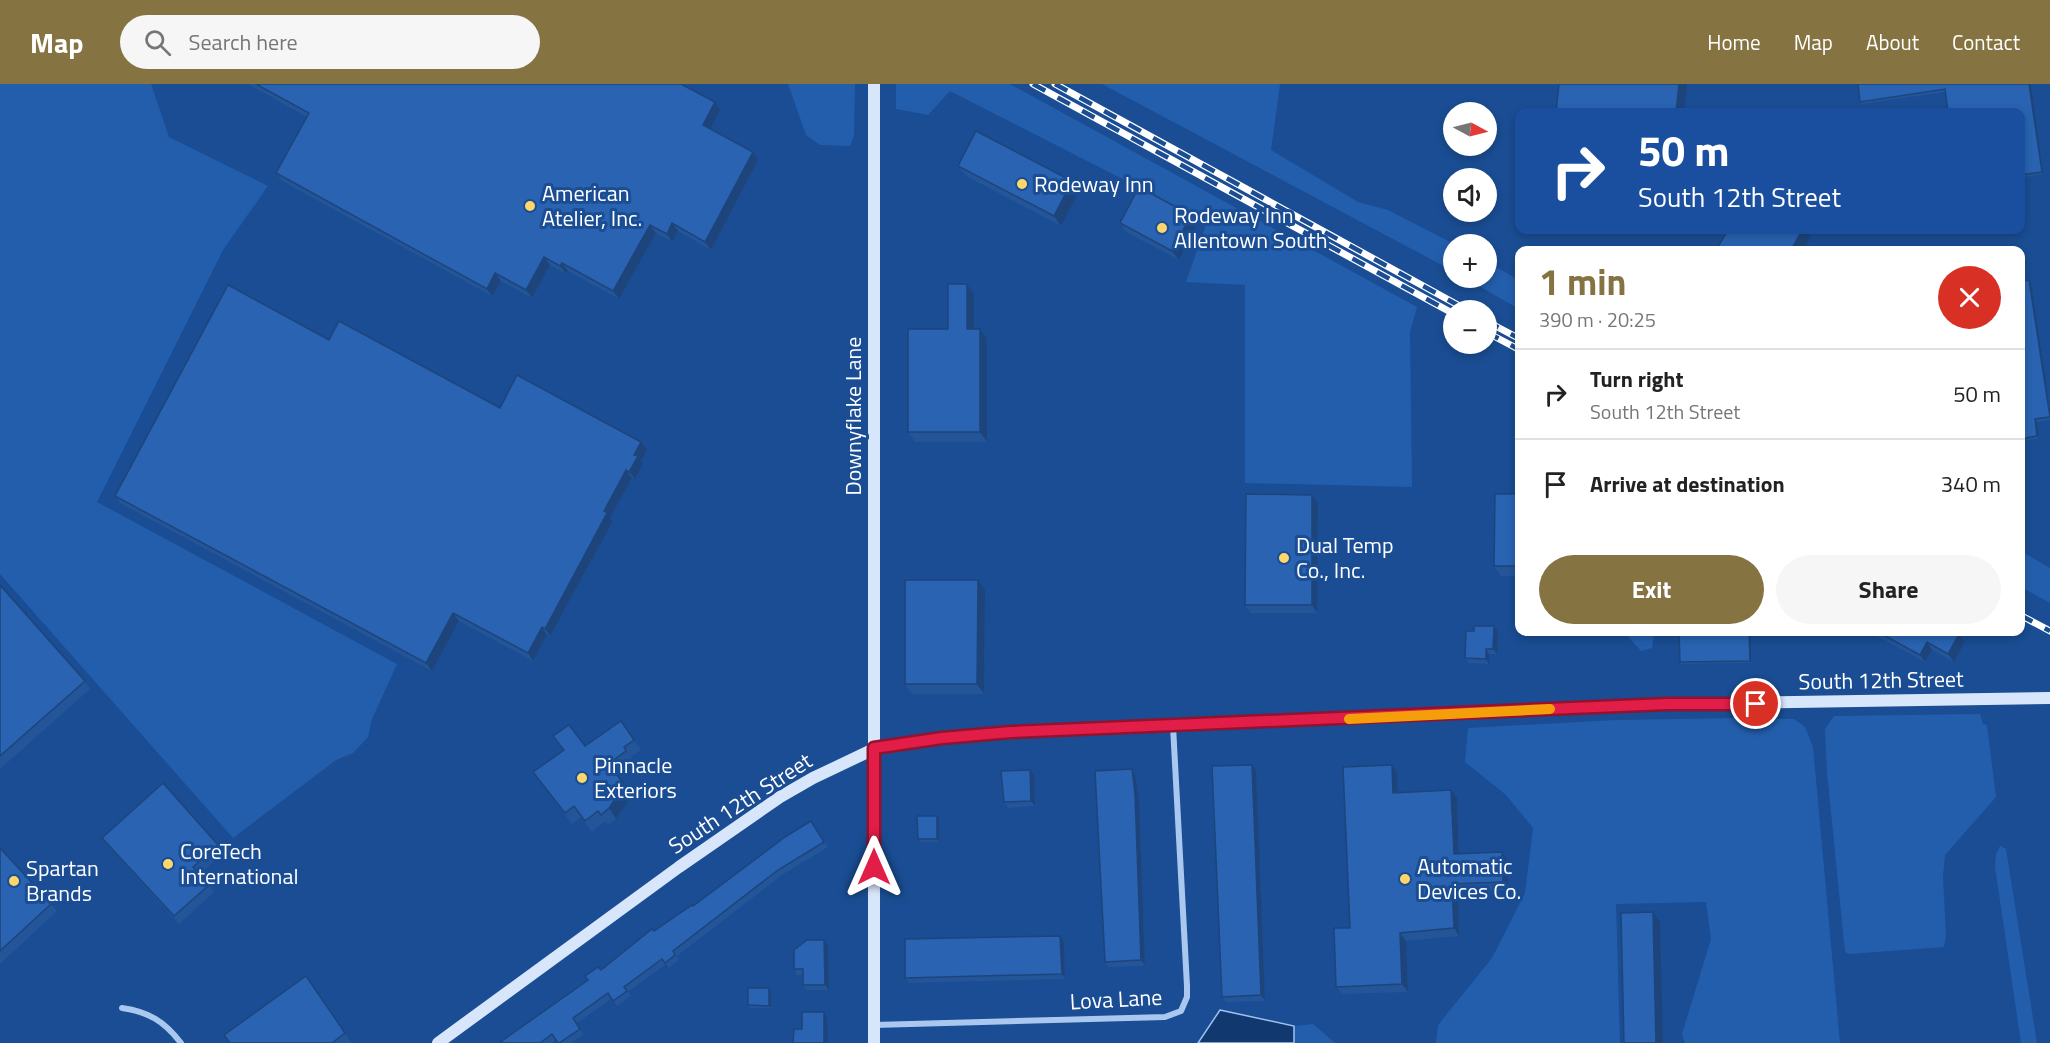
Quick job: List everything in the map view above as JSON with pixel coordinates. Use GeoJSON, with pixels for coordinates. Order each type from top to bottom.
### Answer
{"type":"FeatureCollection","features":[{"type":"Feature","properties":{"kind":"street","name":"Downyflake Lane"},"geometry":{"type":"LineString","coordinates":[[874,84],[874,1043]]}},
{"type":"Feature","properties":{"kind":"street","name":"South 12th Street"},"geometry":{"type":"LineString","coordinates":[[438,1043],[780,797],[874,748],[942,738],[1011,732],[1667,704],[2050,698]]}},
{"type":"Feature","properties":{"kind":"street","name":"Lova Lane"},"geometry":{"type":"LineString","coordinates":[[874,1025],[1165,1017],[1182,1011],[1187,998],[1188,986],[1173,726]]}},
{"type":"Feature","properties":{"kind":"street"},"geometry":{"type":"LineString","coordinates":[[122,1008],[141,1011],[157,1018],[181,1043]]}},
{"type":"Feature","properties":{"kind":"shaded area"},"geometry":{"type":"Polygon","coordinates":[[[0,84],[151,84],[169,137],[268,186],[223,250],[97,502],[397,664],[372,719],[368,737],[353,753],[336,760],[233,838],[0,574],[0,84]]]}},
{"type":"Feature","properties":{"kind":"shaded area"},"geometry":{"type":"Polygon","coordinates":[[[788,84],[855,84],[854,136],[850,146],[820,145],[806,135],[788,84]]]}},
{"type":"Feature","properties":{"kind":"shaded area"},"geometry":{"type":"Polygon","coordinates":[[[896,84],[1010,84],[1417,307],[1410,332],[1412,487],[1245,483],[1245,285],[1186,282],[1207,222],[950,91],[928,115],[896,109],[896,84]]]}},
{"type":"Feature","properties":{"kind":"shaded area"},"geometry":{"type":"Polygon","coordinates":[[[1102,84],[1280,84],[1271,150],[1358,202],[1388,210],[1443,238],[1443,266],[1102,84]]]}},
{"type":"Feature","properties":{"kind":"shaded area"},"geometry":{"type":"Polygon","coordinates":[[[1497,268],[1515,278],[1515,307],[1482,288],[1497,288],[1497,268]]]}},
{"type":"Feature","properties":{"kind":"shaded area"},"geometry":{"type":"Polygon","coordinates":[[[2025,553],[2050,568],[2050,603],[2025,589],[2025,553]]]}},
{"type":"Feature","properties":{"kind":"shaded area"},"geometry":{"type":"Polygon","coordinates":[[[1628,636],[1654,636],[1652,648],[1641,651],[1628,636]]]}},
{"type":"Feature","properties":{"kind":"shaded area"},"geometry":{"type":"Polygon","coordinates":[[[1980,714],[1983,724],[1987,725],[1996,797],[1945,855],[1943,877],[1946,936],[1944,947],[1849,954],[1845,952],[1827,772],[1825,729],[1834,716],[1980,714]]]}},
{"type":"Feature","properties":{"kind":"shaded area"},"geometry":{"type":"Polygon","coordinates":[[[1794,719],[1805,727],[1813,747],[1840,1043],[1685,1043],[1682,1034],[1711,939],[1706,902],[1616,904],[1620,1043],[1436,1043],[1438,1025],[1492,958],[1525,893],[1533,828],[1506,795],[1465,762],[1468,728],[1616,720],[1794,719]]]}},
{"type":"Feature","properties":{"kind":"shaded area"},"geometry":{"type":"Polygon","coordinates":[[[2000,846],[2006,849],[2037,1043],[2021,1043],[1995,867],[1996,854],[2000,846]]]}},
{"type":"Feature","properties":{"kind":"shaded area"},"geometry":{"type":"Polygon","coordinates":[[[1220,1010],[1294,1026],[1294,1043],[1198,1043],[1220,1010]]]}},
{"type":"Feature","properties":{"kind":"shaded area"},"geometry":{"type":"Polygon","coordinates":[[[1313,1024],[1335,1043],[1294,1043],[1294,1026],[1313,1024]]]}},
{"type":"Feature","properties":{"kind":"building","name":"American Atelier, Inc."},"geometry":{"type":"Polygon","coordinates":[[[256,84],[681,84],[715,102],[703,125],[753,152],[705,242],[672,223],[667,234],[650,225],[613,291],[562,263],[560,266],[544,257],[526,290],[495,273],[487,289],[276,173],[309,113],[256,84]]]}},
{"type":"Feature","properties":{"kind":"building"},"geometry":{"type":"Polygon","coordinates":[[[1559,84],[1679,84],[1676,108],[1556,108],[1559,84]]]}},
{"type":"Feature","properties":{"kind":"building"},"geometry":{"type":"Polygon","coordinates":[[[1858,84],[2029,84],[2042,172],[2025,174],[2025,108],[1947,108],[1945,89],[1860,102],[1858,84]]]}},
{"type":"Feature","properties":{"kind":"building","name":"Rodeway Inn"},"geometry":{"type":"Polygon","coordinates":[[[976,131],[1072,181],[1054,216],[958,166],[976,131]]]}},
{"type":"Feature","properties":{"kind":"building","name":"Rodeway Inn Allentown South"},"geometry":{"type":"Polygon","coordinates":[[[1139,187],[1191,215],[1172,251],[1120,223],[1139,187]]]}},
{"type":"Feature","properties":{"kind":"building"},"geometry":{"type":"Polygon","coordinates":[[[1726,234],[1800,234],[1793,246],[1718,246],[1726,234]]]}},
{"type":"Feature","properties":{"kind":"building"},"geometry":{"type":"Polygon","coordinates":[[[2029,280],[2050,417],[2035,419],[2037,436],[2025,438],[2025,281],[2029,280]]]}},
{"type":"Feature","properties":{"kind":"building"},"geometry":{"type":"Polygon","coordinates":[[[948,284],[967,284],[967,329],[980,329],[980,432],[908,432],[908,329],[948,329],[948,284]]]}},
{"type":"Feature","properties":{"kind":"building"},"geometry":{"type":"Polygon","coordinates":[[[228,285],[329,340],[339,321],[500,408],[517,375],[641,442],[634,455],[638,456],[629,472],[626,470],[604,511],[607,513],[545,629],[542,627],[528,653],[453,613],[426,663],[115,496],[228,285]]]}},
{"type":"Feature","properties":{"kind":"building","name":"Dual Temp Co., Inc."},"geometry":{"type":"Polygon","coordinates":[[[1246,494],[1312,495],[1312,605],[1245,605],[1246,494]]]}},
{"type":"Feature","properties":{"kind":"building"},"geometry":{"type":"Polygon","coordinates":[[[1495,494],[1515,494],[1515,566],[1494,566],[1495,494]]]}},
{"type":"Feature","properties":{"kind":"building"},"geometry":{"type":"Polygon","coordinates":[[[905,580],[978,580],[977,684],[905,684],[905,580]]]}},
{"type":"Feature","properties":{"kind":"building"},"geometry":{"type":"Polygon","coordinates":[[[0,585],[85,681],[0,756],[0,585]]]}},
{"type":"Feature","properties":{"kind":"building"},"geometry":{"type":"Polygon","coordinates":[[[1474,626],[1494,626],[1493,649],[1486,649],[1486,659],[1465,658],[1466,631],[1474,631],[1474,626]]]}},
{"type":"Feature","properties":{"kind":"building"},"geometry":{"type":"Polygon","coordinates":[[[1679,636],[1749,636],[1750,661],[1680,662],[1679,636]]]}},
{"type":"Feature","properties":{"kind":"building"},"geometry":{"type":"Polygon","coordinates":[[[1885,636],[1958,636],[1948,654],[1927,642],[1920,655],[1885,636]]]}},
{"type":"Feature","properties":{"kind":"building","name":"Pinnacle Exteriors"},"geometry":{"type":"Polygon","coordinates":[[[621,721],[634,740],[624,747],[626,751],[608,764],[625,785],[609,808],[601,815],[598,811],[585,821],[574,806],[565,813],[533,772],[564,750],[553,736],[569,725],[585,746],[621,721]]]}},
{"type":"Feature","properties":{"kind":"building"},"geometry":{"type":"Polygon","coordinates":[[[1252,765],[1261,995],[1222,997],[1212,766],[1252,765]]]}},
{"type":"Feature","properties":{"kind":"building","name":"Automatic Devices Co."},"geometry":{"type":"Polygon","coordinates":[[[1392,765],[1393,793],[1451,790],[1454,854],[1502,852],[1503,882],[1452,884],[1454,928],[1400,933],[1402,984],[1336,987],[1334,928],[1350,928],[1343,767],[1392,765]]]}},
{"type":"Feature","properties":{"kind":"building"},"geometry":{"type":"Polygon","coordinates":[[[1132,769],[1135,794],[1141,960],[1105,962],[1095,771],[1132,769]]]}},
{"type":"Feature","properties":{"kind":"building"},"geometry":{"type":"Polygon","coordinates":[[[1030,770],[1031,801],[1004,802],[1001,771],[1030,770]]]}},
{"type":"Feature","properties":{"kind":"building","name":"CoreTech International"},"geometry":{"type":"Polygon","coordinates":[[[163,783],[218,845],[193,867],[209,885],[174,916],[102,838],[163,783]]]}},
{"type":"Feature","properties":{"kind":"building"},"geometry":{"type":"Polygon","coordinates":[[[917,816],[937,816],[937,839],[918,839],[917,816]]]}},
{"type":"Feature","properties":{"kind":"building"},"geometry":{"type":"Polygon","coordinates":[[[811,821],[824,842],[778,870],[673,951],[675,955],[665,963],[662,959],[624,987],[627,991],[613,1001],[608,993],[573,1018],[580,1029],[559,1043],[552,1034],[540,1043],[499,1043],[588,980],[585,976],[598,967],[601,970],[652,929],[654,931],[693,906],[785,837],[811,821]]]}},
{"type":"Feature","properties":{"kind":"building","name":"Spartan Brands"},"geometry":{"type":"Polygon","coordinates":[[[0,848],[51,904],[0,951],[0,848]]]}},
{"type":"Feature","properties":{"kind":"building"},"geometry":{"type":"Polygon","coordinates":[[[1653,912],[1656,1043],[1624,1043],[1621,913],[1653,912]]]}},
{"type":"Feature","properties":{"kind":"building"},"geometry":{"type":"Polygon","coordinates":[[[1060,936],[1062,974],[905,978],[905,939],[1060,936]]]}},
{"type":"Feature","properties":{"kind":"building"},"geometry":{"type":"Polygon","coordinates":[[[807,940],[824,940],[825,985],[803,985],[803,969],[794,969],[794,950],[807,940]]]}},
{"type":"Feature","properties":{"kind":"building"},"geometry":{"type":"Polygon","coordinates":[[[306,976],[345,1033],[332,1043],[230,1043],[224,1035],[306,976]]]}},
{"type":"Feature","properties":{"kind":"building"},"geometry":{"type":"Polygon","coordinates":[[[748,988],[769,988],[769,1006],[748,1005],[748,988]]]}},
{"type":"Feature","properties":{"kind":"building"},"geometry":{"type":"Polygon","coordinates":[[[802,1012],[824,1012],[824,1043],[793,1043],[794,1029],[802,1029],[802,1012]]]}},
{"type":"Feature","properties":{"kind":"railway"},"geometry":{"type":"LineString","coordinates":[[1033,84],[1443,308]]}},
{"type":"Feature","properties":{"kind":"railway"},"geometry":{"type":"LineString","coordinates":[[1055,84],[1449,300]]}},
{"type":"Feature","properties":{"kind":"railway"},"geometry":{"type":"LineString","coordinates":[[1497,327],[1515,336]]}},
{"type":"Feature","properties":{"kind":"railway"},"geometry":{"type":"LineString","coordinates":[[1497,338],[1515,347]]}},
{"type":"Feature","properties":{"kind":"railway"},"geometry":{"type":"LineString","coordinates":[[2025,618],[2050,631]]}},
{"type":"Feature","properties":{"kind":"slow traffic"},"geometry":{"type":"LineString","coordinates":[[1349,719],[1550,709]]}},
{"type":"Feature","properties":{"kind":"place","name":"Rodeway Inn"},"geometry":{"type":"Point","coordinates":[1022,184]}},
{"type":"Feature","properties":{"kind":"place","name":"American Atelier, Inc."},"geometry":{"type":"Point","coordinates":[530,206]}},
{"type":"Feature","properties":{"kind":"place","name":"Rodeway Inn Allentown South"},"geometry":{"type":"Point","coordinates":[1162,228]}},
{"type":"Feature","properties":{"kind":"place","name":"Dual Temp Co., Inc."},"geometry":{"type":"Point","coordinates":[1284,558]}},
{"type":"Feature","properties":{"kind":"place","name":"Pinnacle Exteriors"},"geometry":{"type":"Point","coordinates":[582,778]}},
{"type":"Feature","properties":{"kind":"place","name":"CoreTech International"},"geometry":{"type":"Point","coordinates":[168,864]}},
{"type":"Feature","properties":{"kind":"place","name":"Automatic Devices Co."},"geometry":{"type":"Point","coordinates":[1405,879]}},
{"type":"Feature","properties":{"kind":"place","name":"Spartan Brands"},"geometry":{"type":"Point","coordinates":[14,881]}},
{"type":"Feature","properties":{"kind":"route"},"geometry":{"type":"LineString","coordinates":[[874,867],[874,748],[942,738],[1011,732],[1667,704],[1756,704]]}}]}
